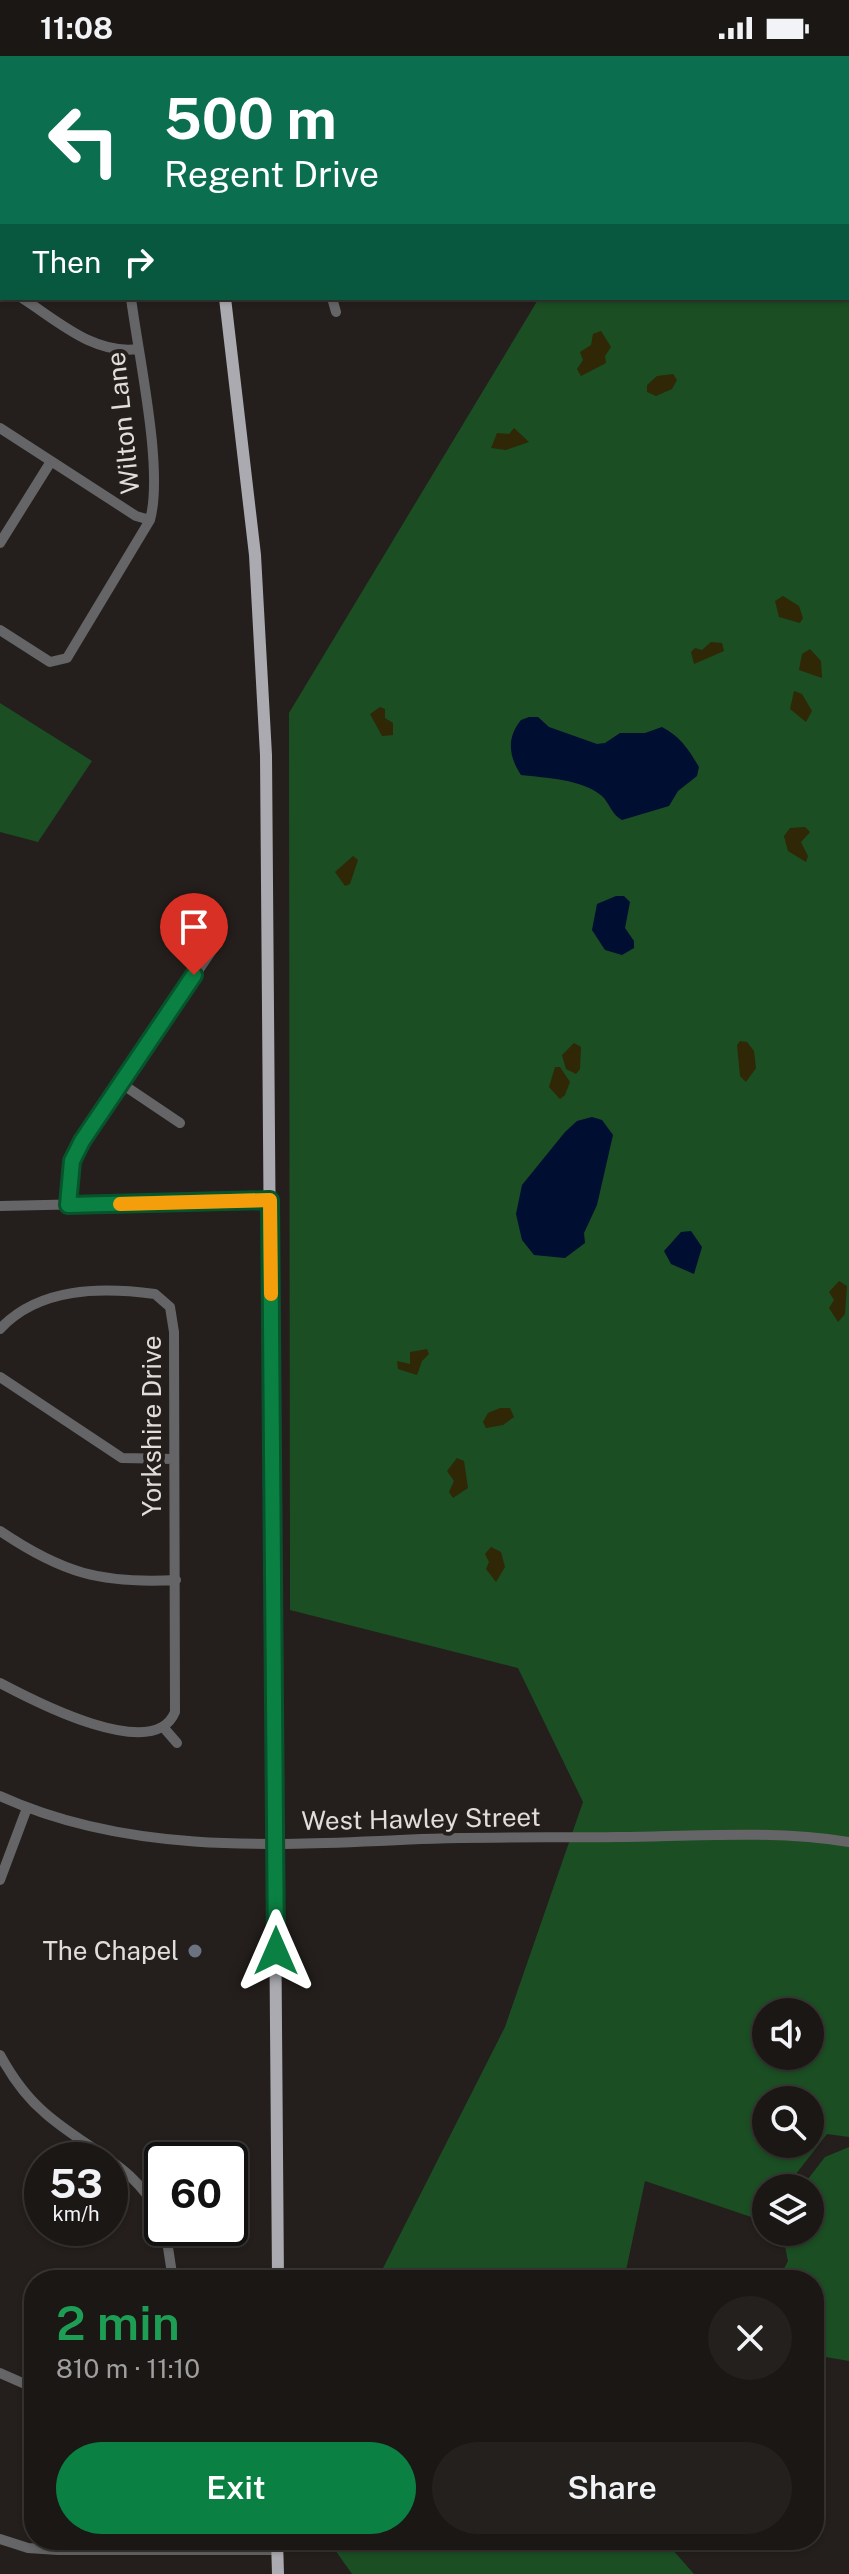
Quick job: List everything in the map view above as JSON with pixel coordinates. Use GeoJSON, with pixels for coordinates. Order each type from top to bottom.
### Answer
{"type":"FeatureCollection","features":[{"type":"Feature","properties":{"kind":"main road"},"geometry":{"type":"LineString","coordinates":[[225,300],[242,430],[260,627],[267,770],[278,2270]]}},
{"type":"Feature","properties":{"kind":"main road"},"geometry":{"type":"LineString","coordinates":[[277,2550],[278,2574]]}},
{"type":"Feature","properties":{"kind":"street"},"geometry":{"type":"LineString","coordinates":[[25,300],[102,348],[120,352],[138,349]]}},
{"type":"Feature","properties":{"kind":"street","name":"Wilton Lane"},"geometry":{"type":"LineString","coordinates":[[0,630],[50,662],[63,661],[75,647],[150,520],[155,495],[153,464],[131,300]]}},
{"type":"Feature","properties":{"kind":"street"},"geometry":{"type":"LineString","coordinates":[[333,300],[336,312]]}},
{"type":"Feature","properties":{"kind":"street"},"geometry":{"type":"LineString","coordinates":[[0,428],[136,516],[150,520]]}},
{"type":"Feature","properties":{"kind":"street"},"geometry":{"type":"LineString","coordinates":[[0,543],[50,463]]}},
{"type":"Feature","properties":{"kind":"street"},"geometry":{"type":"LineString","coordinates":[[68,1205],[72,1161],[217,943]]}},
{"type":"Feature","properties":{"kind":"street"},"geometry":{"type":"LineString","coordinates":[[122,1084],[180,1123]]}},
{"type":"Feature","properties":{"kind":"street"},"geometry":{"type":"LineString","coordinates":[[0,1206],[270,1200]]}},
{"type":"Feature","properties":{"kind":"street","name":"Yorkshire Drive"},"geometry":{"type":"LineString","coordinates":[[0,1329],[39,1299],[66,1293],[142,1292],[161,1297],[173,1317],[176,1705],[173,1718],[164,1728]]}},
{"type":"Feature","properties":{"kind":"street"},"geometry":{"type":"LineString","coordinates":[[0,1377],[122,1458],[174,1459]]}},
{"type":"Feature","properties":{"kind":"street"},"geometry":{"type":"LineString","coordinates":[[0,1531],[37,1556],[74,1573],[113,1581],[176,1580]]}},
{"type":"Feature","properties":{"kind":"street"},"geometry":{"type":"LineString","coordinates":[[0,1683],[50,1707],[102,1726],[143,1735],[164,1728],[177,1743]]}},
{"type":"Feature","properties":{"kind":"street","name":"West Hawley Street"},"geometry":{"type":"LineString","coordinates":[[0,1796],[27,1808],[135,1835],[276,1846],[414,1839],[727,1835],[849,1842]]}},
{"type":"Feature","properties":{"kind":"street"},"geometry":{"type":"LineString","coordinates":[[0,1880],[27,1808]]}},
{"type":"Feature","properties":{"kind":"street"},"geometry":{"type":"LineString","coordinates":[[0,2055],[22,2089],[46,2114],[127,2171],[144,2190]]}},
{"type":"Feature","properties":{"kind":"street"},"geometry":{"type":"LineString","coordinates":[[168,2246],[171,2270]]}},
{"type":"Feature","properties":{"kind":"street"},"geometry":{"type":"LineString","coordinates":[[0,2373],[24,2384]]}},
{"type":"Feature","properties":{"kind":"street"},"geometry":{"type":"LineString","coordinates":[[0,2539],[24,2547]]}},
{"type":"Feature","properties":{"kind":"green space"},"geometry":{"type":"Polygon","coordinates":[[[538,300],[849,300],[849,2137],[827,2134],[824,2138],[824,2086],[752,2086],[752,2158],[808,2158],[796,2174],[752,2174],[752,2217],[645,2181],[626,2270],[382,2270],[505,2027],[583,1802],[518,1668],[290,1610],[289,713],[538,300]]]}},
{"type":"Feature","properties":{"kind":"green space"},"geometry":{"type":"Polygon","coordinates":[[[0,703],[92,761],[38,842],[0,832],[0,703]]]}},
{"type":"Feature","properties":{"kind":"green space"},"geometry":{"type":"Polygon","coordinates":[[[849,2147],[849,2361],[824,2357],[824,2270],[783,2270],[788,2261],[785,2246],[824,2246],[824,2174],[812,2174],[825,2157],[849,2147]]]}},
{"type":"Feature","properties":{"kind":"green space"},"geometry":{"type":"Polygon","coordinates":[[[335,2550],[673,2550],[694,2574],[352,2574],[335,2550]]]}},
{"type":"Feature","properties":{"kind":"sand"},"geometry":{"type":"Polygon","coordinates":[[[601,331],[611,347],[605,356],[606,363],[581,376],[577,369],[583,360],[580,352],[591,345],[593,334],[601,331]]]}},
{"type":"Feature","properties":{"kind":"sand"},"geometry":{"type":"Polygon","coordinates":[[[673,374],[677,380],[672,389],[656,396],[647,392],[647,385],[657,376],[673,374]]]}},
{"type":"Feature","properties":{"kind":"sand"},"geometry":{"type":"Polygon","coordinates":[[[514,428],[529,442],[506,450],[491,448],[497,433],[509,434],[514,428]]]}},
{"type":"Feature","properties":{"kind":"sand"},"geometry":{"type":"Polygon","coordinates":[[[783,596],[799,606],[803,618],[800,623],[779,617],[775,601],[783,596]]]}},
{"type":"Feature","properties":{"kind":"sand"},"geometry":{"type":"Polygon","coordinates":[[[711,642],[722,643],[724,651],[694,664],[691,652],[695,648],[702,650],[711,642]]]}},
{"type":"Feature","properties":{"kind":"sand"},"geometry":{"type":"Polygon","coordinates":[[[810,649],[821,661],[822,678],[799,670],[802,654],[810,649]]]}},
{"type":"Feature","properties":{"kind":"sand"},"geometry":{"type":"Polygon","coordinates":[[[794,691],[802,694],[812,711],[806,722],[790,709],[794,691]]]}},
{"type":"Feature","properties":{"kind":"sand"},"geometry":{"type":"Polygon","coordinates":[[[380,707],[385,709],[385,718],[393,723],[393,735],[382,736],[370,714],[380,707]]]}},
{"type":"Feature","properties":{"kind":"sand"},"geometry":{"type":"Polygon","coordinates":[[[805,827],[810,832],[801,842],[808,856],[806,862],[788,851],[784,836],[790,828],[805,827]]]}},
{"type":"Feature","properties":{"kind":"sand"},"geometry":{"type":"Polygon","coordinates":[[[353,856],[358,860],[350,884],[345,886],[335,872],[353,856]]]}},
{"type":"Feature","properties":{"kind":"sand"},"geometry":{"type":"Polygon","coordinates":[[[740,1041],[747,1042],[754,1051],[756,1068],[746,1082],[740,1076],[737,1045],[740,1041]]]}},
{"type":"Feature","properties":{"kind":"sand"},"geometry":{"type":"Polygon","coordinates":[[[574,1043],[581,1047],[580,1069],[576,1074],[566,1069],[562,1055],[574,1043]]]}},
{"type":"Feature","properties":{"kind":"sand"},"geometry":{"type":"Polygon","coordinates":[[[555,1067],[560,1067],[570,1082],[560,1099],[549,1087],[555,1067]]]}},
{"type":"Feature","properties":{"kind":"sand"},"geometry":{"type":"Polygon","coordinates":[[[839,1281],[847,1286],[845,1314],[838,1322],[829,1308],[834,1300],[829,1292],[839,1281]]]}},
{"type":"Feature","properties":{"kind":"sand"},"geometry":{"type":"Polygon","coordinates":[[[427,1349],[429,1354],[422,1361],[417,1375],[398,1369],[397,1361],[410,1364],[410,1352],[427,1349]]]}},
{"type":"Feature","properties":{"kind":"sand"},"geometry":{"type":"Polygon","coordinates":[[[510,1408],[514,1417],[503,1425],[486,1428],[483,1422],[488,1413],[510,1408]]]}},
{"type":"Feature","properties":{"kind":"sand"},"geometry":{"type":"Polygon","coordinates":[[[457,1458],[464,1461],[468,1488],[453,1498],[449,1492],[454,1481],[447,1471],[457,1458]]]}},
{"type":"Feature","properties":{"kind":"sand"},"geometry":{"type":"Polygon","coordinates":[[[491,1547],[501,1552],[505,1567],[496,1582],[486,1569],[489,1562],[485,1554],[491,1547]]]}},
{"type":"Feature","properties":{"kind":"water"},"geometry":{"type":"Polygon","coordinates":[[[538,717],[549,727],[597,744],[605,743],[620,733],[645,733],[662,727],[688,749],[699,767],[697,776],[678,791],[669,806],[622,820],[594,790],[563,780],[521,775],[514,761],[511,741],[521,720],[538,717]]]}},
{"type":"Feature","properties":{"kind":"water"},"geometry":{"type":"Polygon","coordinates":[[[624,896],[630,902],[625,928],[634,941],[634,948],[622,955],[605,950],[592,930],[597,904],[624,896]]]}},
{"type":"Feature","properties":{"kind":"water"},"geometry":{"type":"Polygon","coordinates":[[[592,1117],[602,1120],[613,1135],[597,1205],[584,1233],[585,1243],[565,1258],[534,1255],[522,1240],[516,1214],[522,1185],[565,1132],[577,1121],[592,1117]]]}},
{"type":"Feature","properties":{"kind":"water"},"geometry":{"type":"Polygon","coordinates":[[[691,1231],[702,1247],[694,1274],[671,1264],[664,1251],[681,1232],[691,1231]]]}},
{"type":"Feature","properties":{"kind":"slow traffic"},"geometry":{"type":"LineString","coordinates":[[120,1204],[270,1200],[271,1294]]}},
{"type":"Feature","properties":{"kind":"place","name":"The Chapel"},"geometry":{"type":"Point","coordinates":[195,1951]}},
{"type":"Feature","properties":{"kind":"route"},"geometry":{"type":"LineString","coordinates":[[194,975],[82,1141],[67,1181],[68,1205],[270,1200],[276,1951]]}}]}
